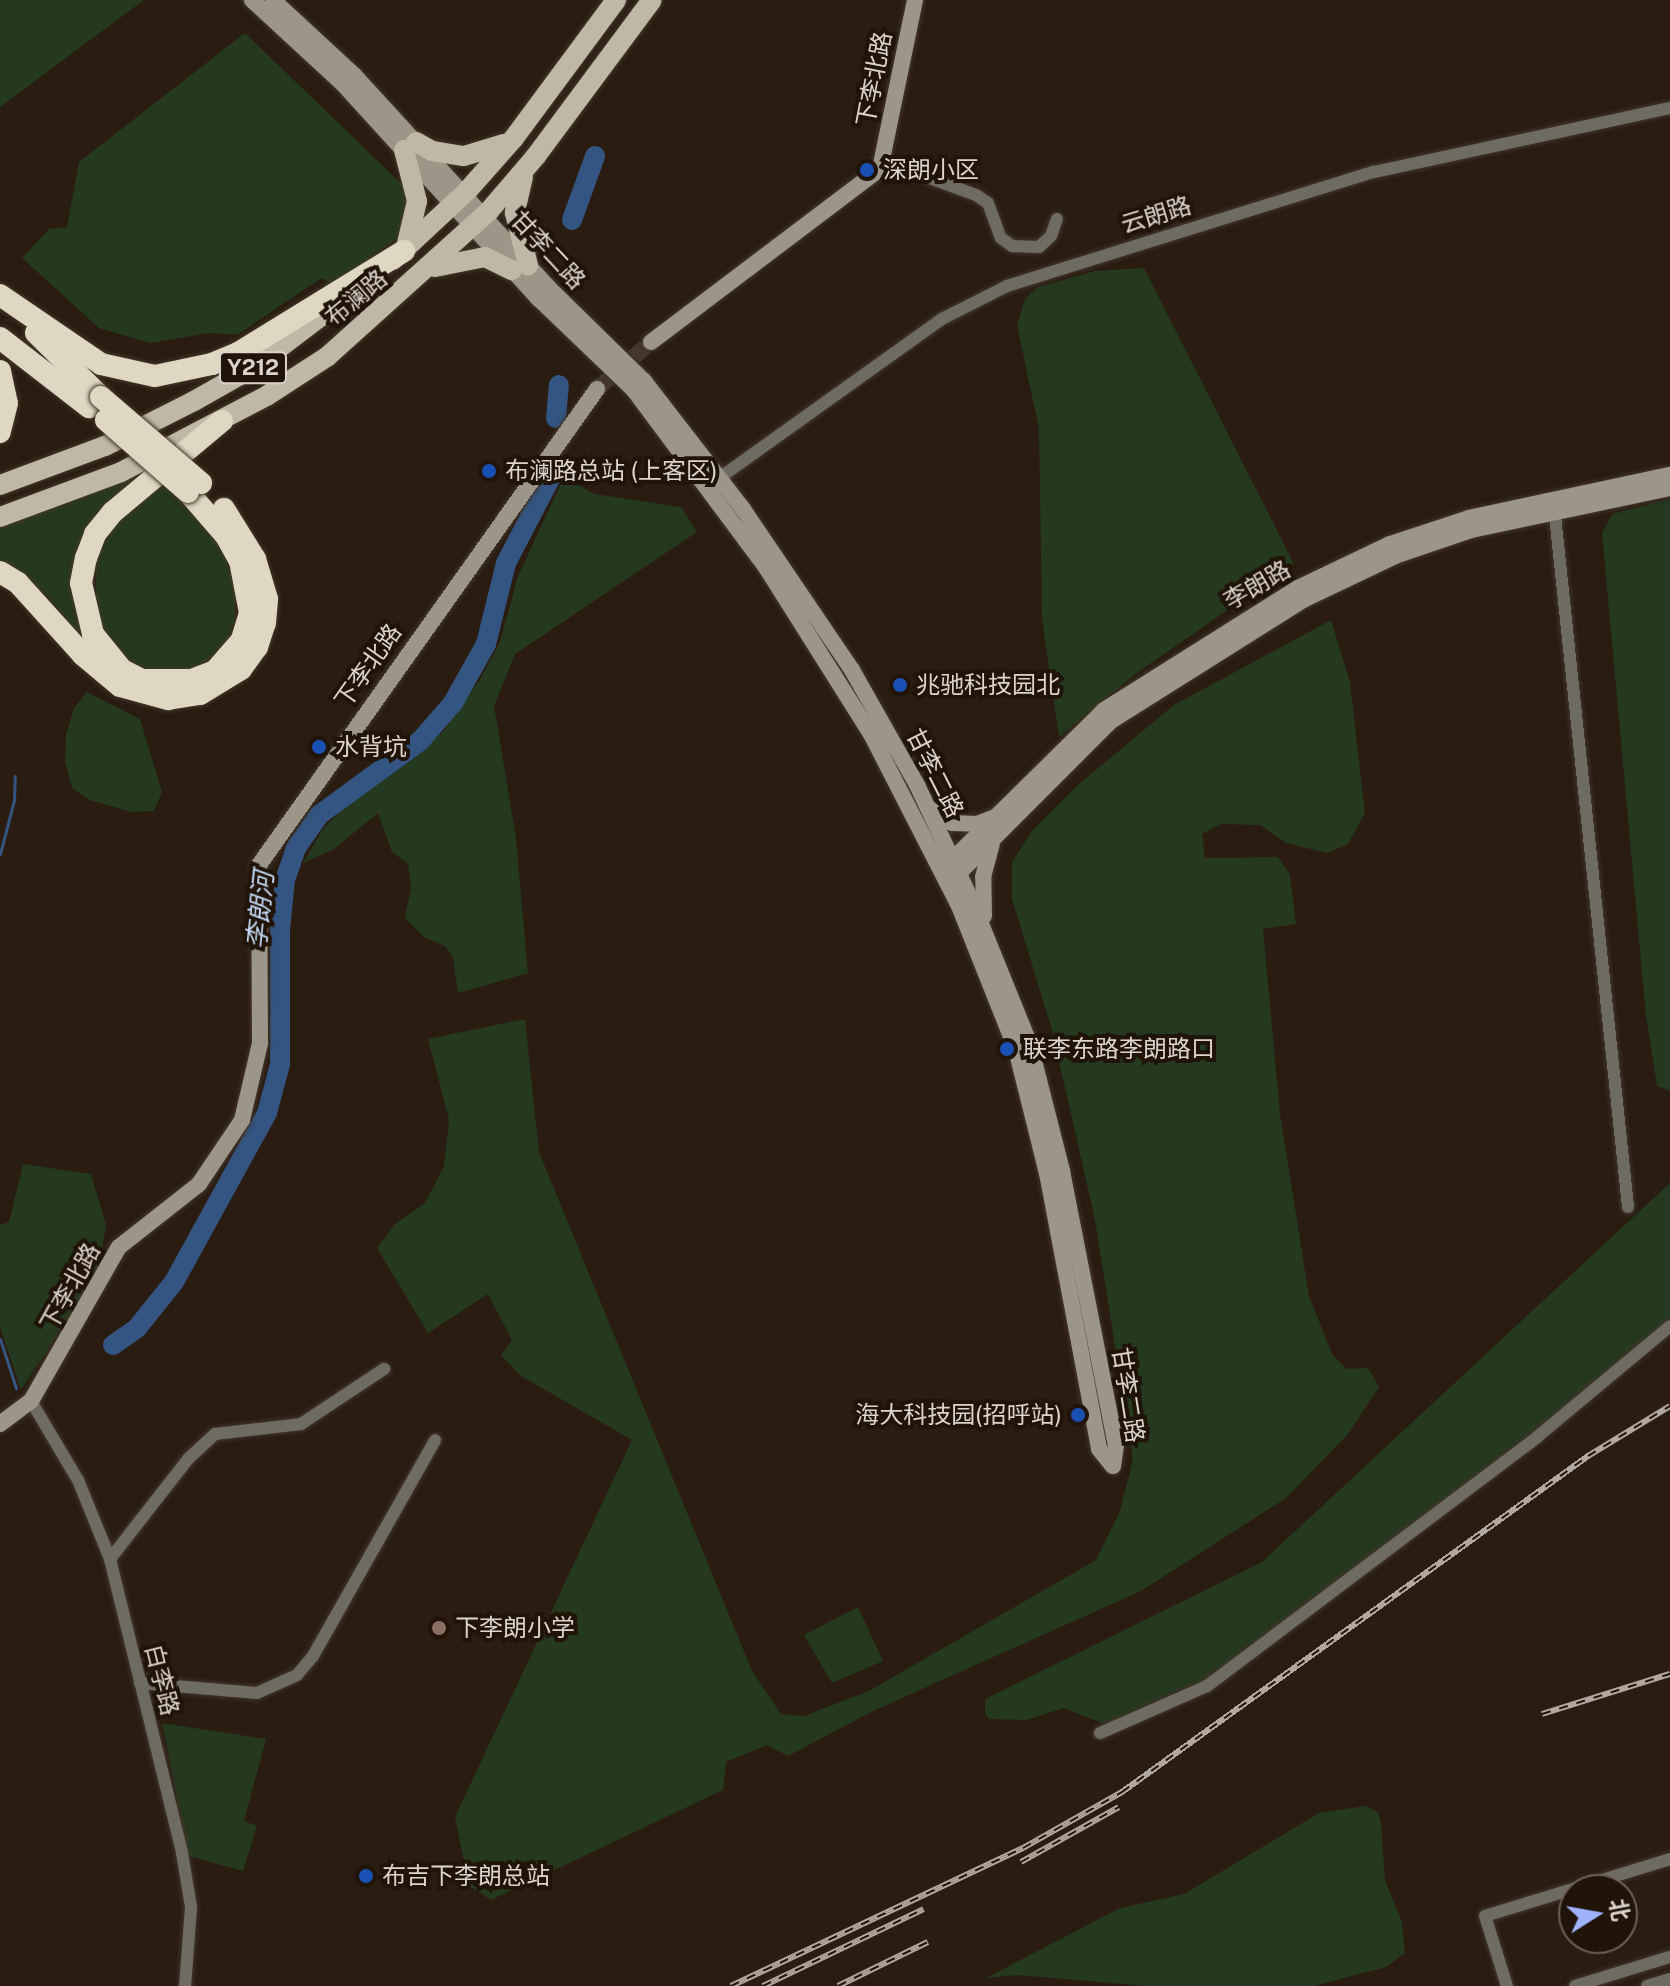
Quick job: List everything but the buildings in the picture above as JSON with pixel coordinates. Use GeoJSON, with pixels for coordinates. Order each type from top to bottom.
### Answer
{"type":"FeatureCollection","features":[{"type":"Feature","properties":{"kind":"highway"},"geometry":{"type":"LineString","coordinates":[[0,295],[101,364],[155,376],[212,364],[238,353],[404,251]]}},
{"type":"Feature","properties":{"kind":"highway"},"geometry":{"type":"LineString","coordinates":[[0,295],[95,402]]}},
{"type":"Feature","properties":{"kind":"highway"},"geometry":{"type":"LineString","coordinates":[[0,338],[95,402],[195,488],[247,539],[267,599],[257,647],[223,684],[168,699],[120,686],[83,655],[18,583],[0,572]]}},
{"type":"Feature","properties":{"kind":"highway"},"geometry":{"type":"LineString","coordinates":[[0,371],[7,403],[0,432]]}},
{"type":"Feature","properties":{"kind":"highway"},"geometry":{"type":"LineString","coordinates":[[195,488],[240,561],[250,613],[242,640],[215,671],[192,680],[142,680],[122,670],[93,634],[81,583],[86,558],[95,534],[113,512],[222,421]]}},
{"type":"Feature","properties":{"kind":"main road","name":"布澜路"},"geometry":{"type":"LineString","coordinates":[[0,485],[105,446],[254,367],[404,251],[458,199],[514,138],[616,0]]}},
{"type":"Feature","properties":{"kind":"main road","name":"布澜路"},"geometry":{"type":"LineString","coordinates":[[0,517],[121,472],[222,421],[328,356],[425,272],[529,166],[652,0]]}},
{"type":"Feature","properties":{"kind":"main road"},"geometry":{"type":"LineString","coordinates":[[404,251],[412,236],[417,201],[410,146],[464,156],[514,138]]}},
{"type":"Feature","properties":{"kind":"main road"},"geometry":{"type":"LineString","coordinates":[[425,272],[473,257],[497,260],[520,268],[515,213],[529,166]]}},
{"type":"Feature","properties":{"kind":"street","name":"甘李二路"},"geometry":{"type":"LineString","coordinates":[[252,0],[410,146]]}},
{"type":"Feature","properties":{"kind":"street","name":"甘李二路"},"geometry":{"type":"LineString","coordinates":[[273,0],[354,75],[410,146],[520,268],[644,381],[852,670],[927,807],[950,872],[1016,1049],[1047,1173],[1099,1449],[1113,1466],[1116,1445],[1062,1171],[1030,1045],[988,937],[950,872],[838,678],[714,482]]}},
{"type":"Feature","properties":{"kind":"street","name":"下李北路"},"geometry":{"type":"LineString","coordinates":[[880,169],[915,0]]}},
{"type":"Feature","properties":{"kind":"street","name":"云朗路"},"geometry":{"type":"LineString","coordinates":[[714,482],[942,319],[1007,286],[1374,172],[1670,108]]}},
{"type":"Feature","properties":{"kind":"street"},"geometry":{"type":"LineString","coordinates":[[651,342],[880,169],[908,170],[976,195],[988,203],[1001,238],[1012,246],[1039,247],[1051,236],[1057,219]]}},
{"type":"Feature","properties":{"kind":"street","name":"下李北路"},"geometry":{"type":"LineString","coordinates":[[31,1401],[119,1247],[199,1184],[242,1120],[260,1043],[259,865],[597,389]]}},
{"type":"Feature","properties":{"kind":"street","name":"李朗路"},"geometry":{"type":"LineString","coordinates":[[950,872],[996,837],[1111,721],[1305,599],[1431,543],[1554,505],[1670,475]]}},
{"type":"Feature","properties":{"kind":"street","name":"李朗路"},"geometry":{"type":"LineString","coordinates":[[950,872],[1000,814],[1104,710],[1298,588],[1431,530],[1554,505],[1670,488]]}},
{"type":"Feature","properties":{"kind":"street"},"geometry":{"type":"LineString","coordinates":[[1554,505],[1628,1207]]}},
{"type":"Feature","properties":{"kind":"street"},"geometry":{"type":"LineString","coordinates":[[927,807],[965,824],[1000,814]]}},
{"type":"Feature","properties":{"kind":"street"},"geometry":{"type":"LineString","coordinates":[[988,937],[983,877],[996,837]]}},
{"type":"Feature","properties":{"kind":"street"},"geometry":{"type":"LineString","coordinates":[[1100,1733],[1207,1686],[1537,1437],[1670,1326]]}},
{"type":"Feature","properties":{"kind":"street"},"geometry":{"type":"LineString","coordinates":[[110,1559],[188,1459],[215,1434],[301,1424],[384,1369]]}},
{"type":"Feature","properties":{"kind":"street"},"geometry":{"type":"LineString","coordinates":[[0,1424],[31,1401]]}},
{"type":"Feature","properties":{"kind":"street","name":"白李路"},"geometry":{"type":"LineString","coordinates":[[31,1401],[78,1480],[110,1559],[191,1907],[185,1986]]}},
{"type":"Feature","properties":{"kind":"street"},"geometry":{"type":"LineString","coordinates":[[140,1683],[246,1694],[277,1688],[297,1675],[313,1656],[435,1440]]}},
{"type":"Feature","properties":{"kind":"street"},"geometry":{"type":"LineString","coordinates":[[1507,1986],[1485,1916],[1670,1859]]}},
{"type":"Feature","properties":{"kind":"street"},"geometry":{"type":"LineString","coordinates":[[1575,1986],[1670,1957]]}},
{"type":"Feature","properties":{"kind":"street"},"geometry":{"type":"LineString","coordinates":[[1647,1986],[1670,1979]]}},
{"type":"Feature","properties":{"kind":"green space"},"geometry":{"type":"Polygon","coordinates":[[[0,0],[144,0],[0,107],[0,0]]]}},
{"type":"Feature","properties":{"kind":"green space"},"geometry":{"type":"Polygon","coordinates":[[[245,33],[411,193],[403,234],[332,286],[322,278],[237,335],[209,333],[150,343],[99,328],[22,258],[49,229],[67,227],[79,162],[245,33]]]}},
{"type":"Feature","properties":{"kind":"green space"},"geometry":{"type":"Polygon","coordinates":[[[1144,268],[1294,564],[1134,675],[1059,737],[1042,619],[1039,429],[1017,325],[1025,299],[1038,287],[1095,271],[1144,268]]]}},
{"type":"Feature","properties":{"kind":"green space"},"geometry":{"type":"Polygon","coordinates":[[[143,471],[116,496],[83,554],[109,668],[45,594],[0,560],[0,524],[143,471]]]}},
{"type":"Feature","properties":{"kind":"green space"},"geometry":{"type":"Polygon","coordinates":[[[564,477],[594,494],[681,507],[697,532],[515,654],[494,706],[516,839],[528,973],[458,993],[453,957],[445,946],[424,937],[405,918],[411,888],[408,864],[392,852],[378,813],[334,849],[303,863],[323,829],[350,802],[443,732],[479,681],[500,642],[518,576],[564,477]]]}},
{"type":"Feature","properties":{"kind":"green space"},"geometry":{"type":"Polygon","coordinates":[[[166,485],[222,545],[235,591],[235,619],[227,644],[197,669],[146,670],[123,659],[96,615],[96,560],[113,526],[132,502],[166,485]]]}},
{"type":"Feature","properties":{"kind":"green space"},"geometry":{"type":"Polygon","coordinates":[[[1670,499],[1670,1091],[1657,1086],[1646,1016],[1602,533],[1612,514],[1670,499]]]}},
{"type":"Feature","properties":{"kind":"green space"},"geometry":{"type":"Polygon","coordinates":[[[1331,620],[1350,682],[1365,813],[1348,844],[1327,853],[1286,843],[1260,825],[1221,824],[1202,834],[1205,858],[1278,857],[1290,875],[1296,924],[1263,929],[1280,1114],[1309,1296],[1332,1354],[1347,1369],[1368,1368],[1379,1387],[1348,1434],[1286,1498],[1141,1591],[873,1711],[788,1756],[767,1745],[726,1762],[723,1790],[491,1900],[469,1886],[455,1817],[632,1440],[521,1376],[501,1355],[512,1340],[488,1294],[428,1333],[377,1248],[395,1224],[425,1203],[444,1166],[449,1120],[428,1039],[525,1019],[539,1152],[752,1671],[781,1714],[804,1716],[869,1691],[1096,1560],[1120,1511],[1133,1460],[1095,1220],[1052,1030],[1012,899],[1012,862],[1032,831],[1079,784],[1174,705],[1331,620]]]}},
{"type":"Feature","properties":{"kind":"green space"},"geometry":{"type":"Polygon","coordinates":[[[87,692],[140,719],[162,792],[154,811],[131,812],[90,800],[72,788],[65,762],[66,735],[74,708],[87,692]]]}},
{"type":"Feature","properties":{"kind":"green space"},"geometry":{"type":"Polygon","coordinates":[[[23,1164],[91,1174],[106,1225],[99,1271],[21,1390],[0,1327],[0,1225],[9,1222],[23,1164]]]}},
{"type":"Feature","properties":{"kind":"green space"},"geometry":{"type":"Polygon","coordinates":[[[1670,1183],[1670,1318],[1533,1432],[1205,1679],[1104,1724],[1064,1708],[1026,1720],[989,1719],[985,1714],[985,1699],[1262,1562],[1670,1183]]]}},
{"type":"Feature","properties":{"kind":"green space"},"geometry":{"type":"Polygon","coordinates":[[[858,1607],[883,1661],[832,1683],[804,1635],[858,1607]]]}},
{"type":"Feature","properties":{"kind":"green space"},"geometry":{"type":"Polygon","coordinates":[[[162,1723],[266,1739],[244,1821],[257,1826],[243,1871],[189,1856],[162,1723]]]}},
{"type":"Feature","properties":{"kind":"green space"},"geometry":{"type":"Polygon","coordinates":[[[1366,1806],[1378,1812],[1385,1880],[1402,1922],[1405,1953],[1386,1967],[1314,1986],[1147,1986],[1017,1975],[986,1978],[1120,1908],[1184,1894],[1319,1813],[1366,1806]]]}},
{"type":"Feature","properties":{"kind":"waterway","name":"李朗河"},"geometry":{"type":"LineString","coordinates":[[572,220],[595,156]]}},
{"type":"Feature","properties":{"kind":"waterway","name":"李朗河"},"geometry":{"type":"LineString","coordinates":[[556,418],[559,385]]}},
{"type":"Feature","properties":{"kind":"waterway","name":"李朗河"},"geometry":{"type":"LineString","coordinates":[[113,1345],[137,1328],[174,1282],[267,1113],[280,1064],[280,930],[285,880],[296,848],[319,815],[420,741],[453,703],[486,644],[506,563],[552,475]]}},
{"type":"Feature","properties":{"kind":"waterway"},"geometry":{"type":"LineString","coordinates":[[0,854],[14,800],[15,776]]}},
{"type":"Feature","properties":{"kind":"waterway"},"geometry":{"type":"LineString","coordinates":[[0,1339],[16,1388]]}},
{"type":"Feature","properties":{"kind":"tunnel"},"geometry":{"type":"LineString","coordinates":[[597,389],[651,342]]}},
{"type":"Feature","properties":{"kind":"railway"},"geometry":{"type":"LineString","coordinates":[[731,1986],[1023,1848],[1122,1792],[1588,1456],[1670,1406]]}},
{"type":"Feature","properties":{"kind":"railway"},"geometry":{"type":"LineString","coordinates":[[1542,1714],[1670,1674]]}},
{"type":"Feature","properties":{"kind":"railway"},"geometry":{"type":"LineString","coordinates":[[1021,1862],[1119,1807]]}},
{"type":"Feature","properties":{"kind":"railway"},"geometry":{"type":"LineString","coordinates":[[763,1986],[924,1909]]}},
{"type":"Feature","properties":{"kind":"railway"},"geometry":{"type":"LineString","coordinates":[[838,1986],[928,1942]]}},
{"type":"Feature","properties":{"kind":"place","name":"深朗小区"},"geometry":{"type":"Point","coordinates":[867,170]}},
{"type":"Feature","properties":{"kind":"place","name":"布澜路总站 (上客区)"},"geometry":{"type":"Point","coordinates":[489,471]}},
{"type":"Feature","properties":{"kind":"place","name":"兆驰科技园北"},"geometry":{"type":"Point","coordinates":[900,685]}},
{"type":"Feature","properties":{"kind":"place","name":"水背坑"},"geometry":{"type":"Point","coordinates":[319,747]}},
{"type":"Feature","properties":{"kind":"place","name":"联李东路李朗路口"},"geometry":{"type":"Point","coordinates":[1007,1049]}},
{"type":"Feature","properties":{"kind":"place","name":"海大科技园(招呼站)"},"geometry":{"type":"Point","coordinates":[1078,1415]}},
{"type":"Feature","properties":{"kind":"place","name":"下李朗小学"},"geometry":{"type":"Point","coordinates":[439,1628]}},
{"type":"Feature","properties":{"kind":"place","name":"布吉下李朗总站"},"geometry":{"type":"Point","coordinates":[366,1876]}}]}
